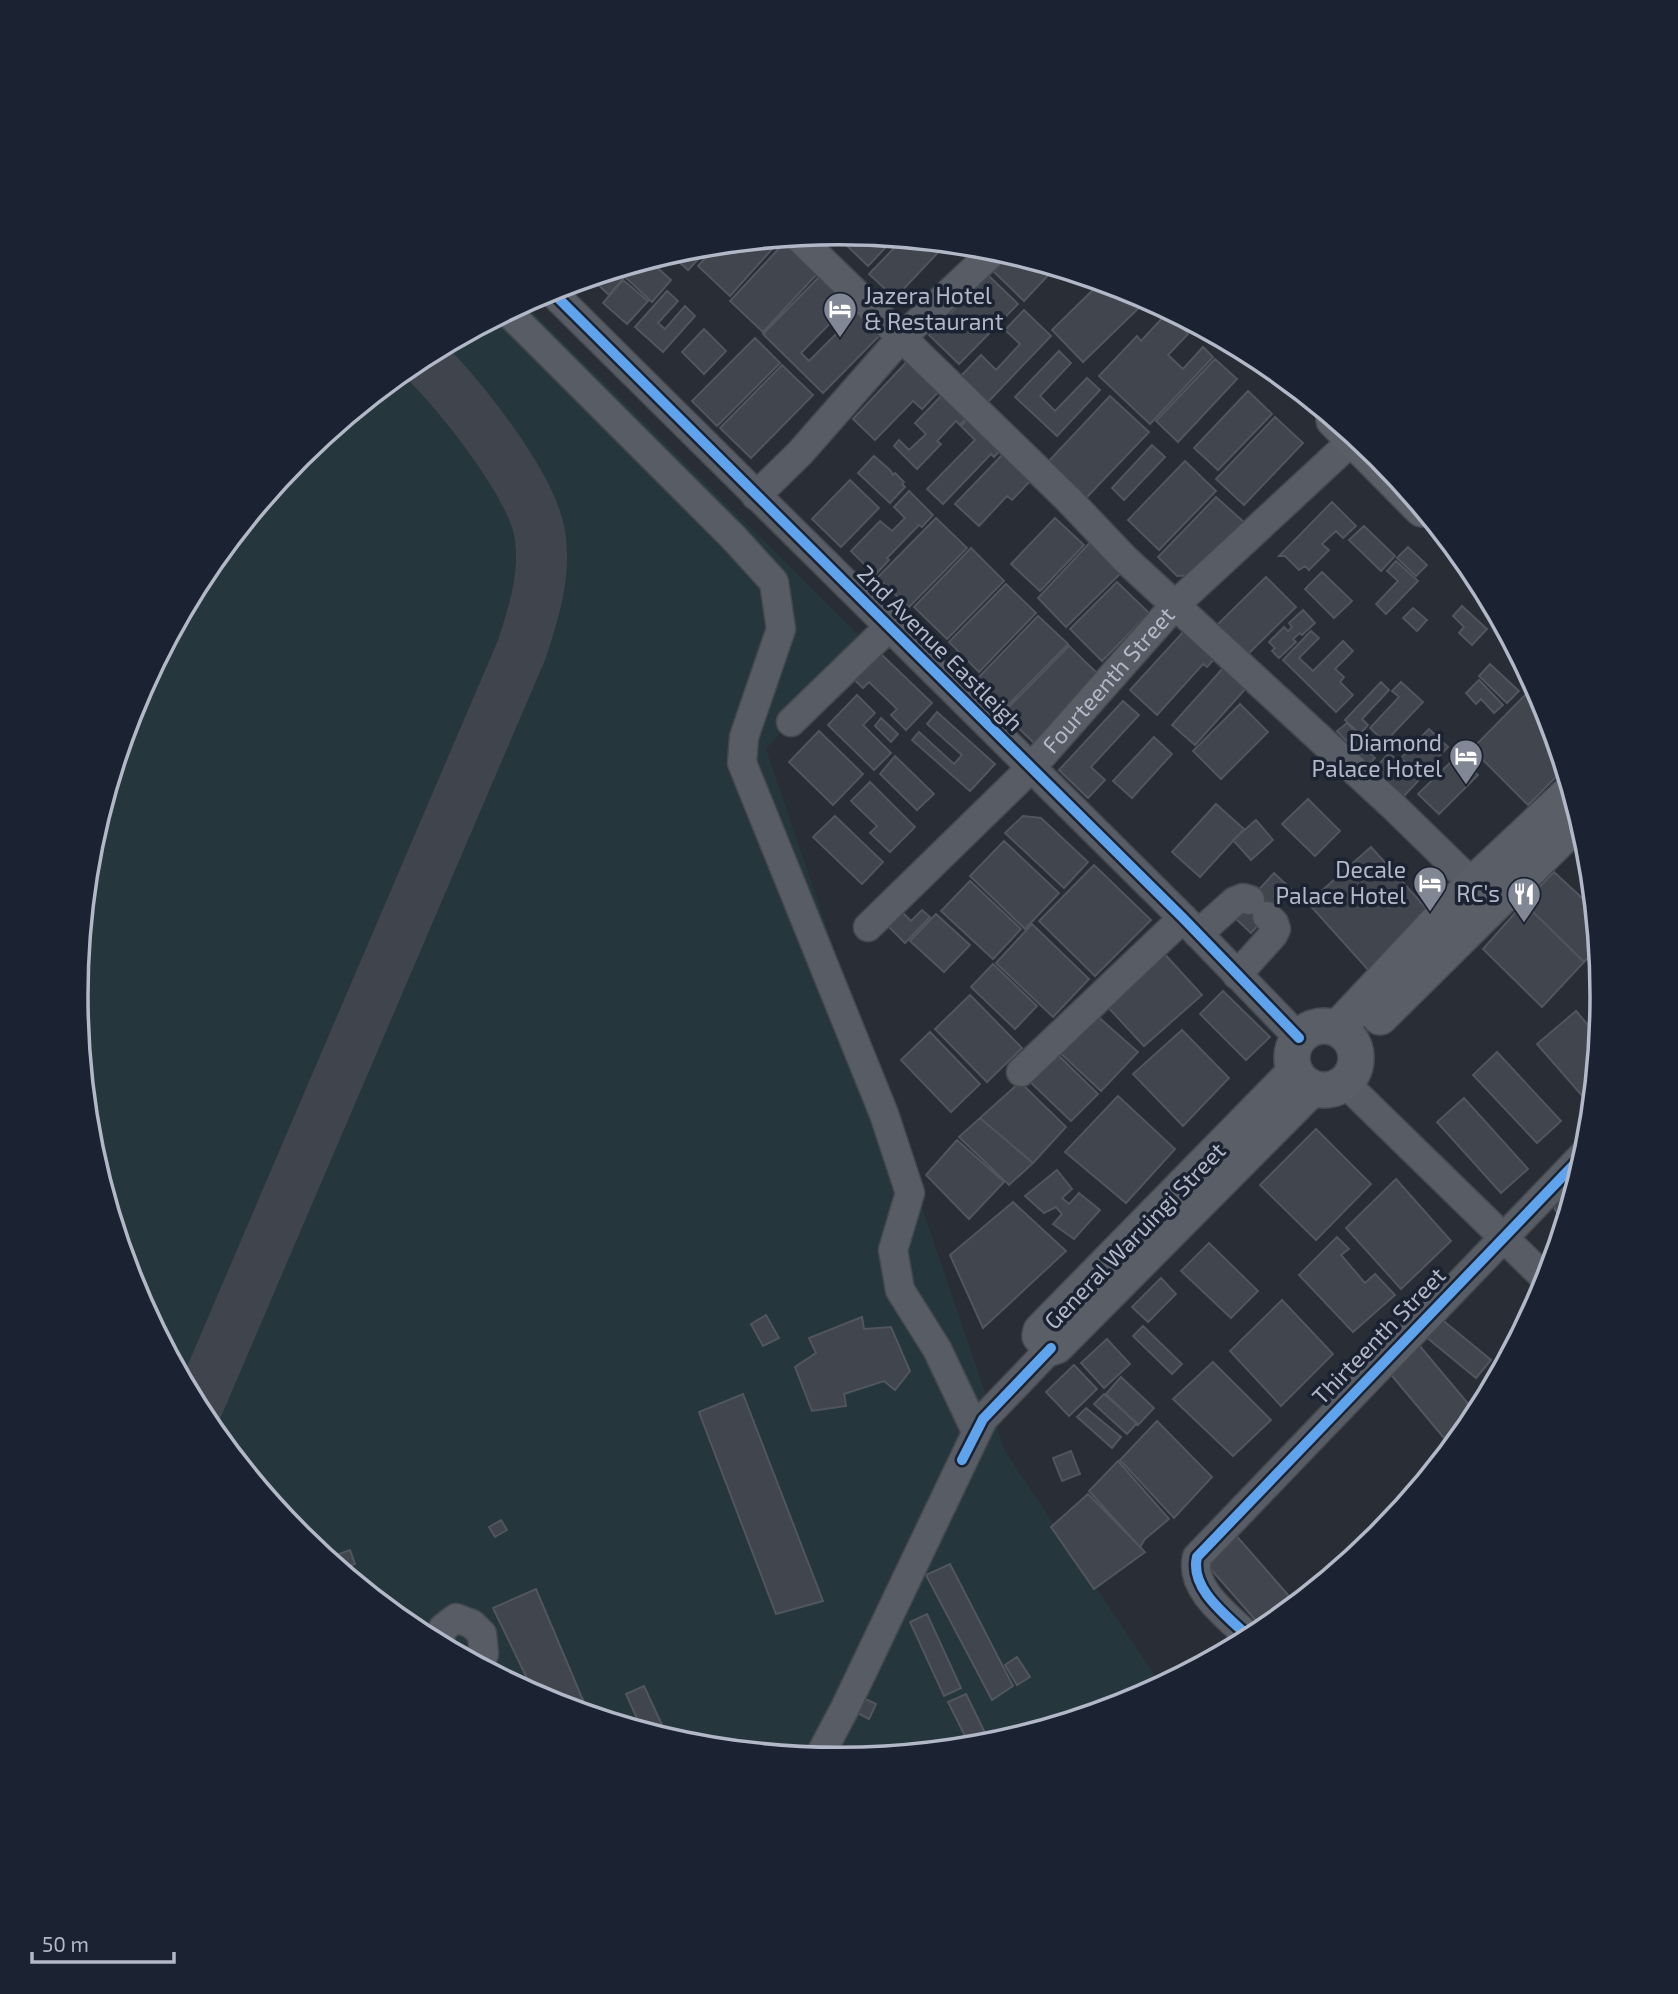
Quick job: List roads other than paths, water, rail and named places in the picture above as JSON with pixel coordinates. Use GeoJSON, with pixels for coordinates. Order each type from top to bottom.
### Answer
{"type":"FeatureCollection","features":[{"type":"Feature","properties":{"kind":"main road"},"geometry":{"type":"LineString","coordinates":[[1346,1036],[1474,884],[1564,799]]}},
{"type":"Feature","properties":{"kind":"main road"},"geometry":{"type":"LineString","coordinates":[[1346,1036],[1571,828]]}},
{"type":"Feature","properties":{"kind":"main road"},"geometry":{"type":"LineString","coordinates":[[1317,1026],[1327,1026],[1346,1036],[1356,1064],[1352,1074],[1317,1081],[1292,1054],[1298,1038],[1317,1026]]}},
{"type":"Feature","properties":{"kind":"main road","name":"General Waruingi Street"},"geometry":{"type":"LineString","coordinates":[[1051,1348],[1040,1336],[1041,1331],[1317,1081]]}},
{"type":"Feature","properties":{"kind":"street"},"geometry":{"type":"LineString","coordinates":[[807,246],[1069,500],[1125,559],[1474,884]]}},
{"type":"Feature","properties":{"kind":"street"},"geometry":{"type":"LineString","coordinates":[[756,496],[800,453],[901,338],[985,260]]}},
{"type":"Feature","properties":{"kind":"street","name":"2nd Avenue Eastleigh"},"geometry":{"type":"LineString","coordinates":[[560,300],[1191,926],[1298,1038]]}},
{"type":"Feature","properties":{"kind":"street"},"geometry":{"type":"LineString","coordinates":[[515,319],[734,538],[774,582],[781,629],[744,737],[742,763],[884,1114],[910,1193],[893,1250],[900,1290],[937,1349],[976,1431]]}},
{"type":"Feature","properties":{"kind":"street","name":"Fourteenth Street"},"geometry":{"type":"LineString","coordinates":[[869,927],[1031,768],[1175,605],[1338,436]]}},
{"type":"Feature","properties":{"kind":"street"},"geometry":{"type":"LineString","coordinates":[[792,722],[890,626]]}},
{"type":"Feature","properties":{"kind":"street"},"geometry":{"type":"LineString","coordinates":[[1021,1072],[1191,926],[1243,898],[1274,923],[1276,929],[1237,975]]}},
{"type":"Feature","properties":{"kind":"street"},"geometry":{"type":"LineString","coordinates":[[1317,1081],[1503,1237],[1538,1271]]}},
{"type":"Feature","properties":{"kind":"street","name":"Thirteenth Street"},"geometry":{"type":"LineString","coordinates":[[1243,1631],[1199,1582],[1195,1566],[1197,1557],[1571,1168]]}},
{"type":"Feature","properties":{"kind":"street"},"geometry":{"type":"LineString","coordinates":[[824,1748],[976,1431],[983,1419],[1051,1348]]}},
{"type":"Feature","properties":{"kind":"street"},"geometry":{"type":"LineString","coordinates":[[441,1634],[443,1628],[456,1618],[472,1624],[482,1634],[482,1658]]}},
{"type":"Feature","properties":{"kind":"place","name":"Jazera Hotel & Restaurant"},"geometry":{"type":"Point","coordinates":[840,339]}},
{"type":"Feature","properties":{"kind":"place","name":"Diamond Palace Hotel"},"geometry":{"type":"Point","coordinates":[1466,786]}},
{"type":"Feature","properties":{"kind":"place","name":"Decale Palace Hotel"},"geometry":{"type":"Point","coordinates":[1430,913]}},
{"type":"Feature","properties":{"kind":"place","name":"RC's"},"geometry":{"type":"Point","coordinates":[1524,924]}}]}
